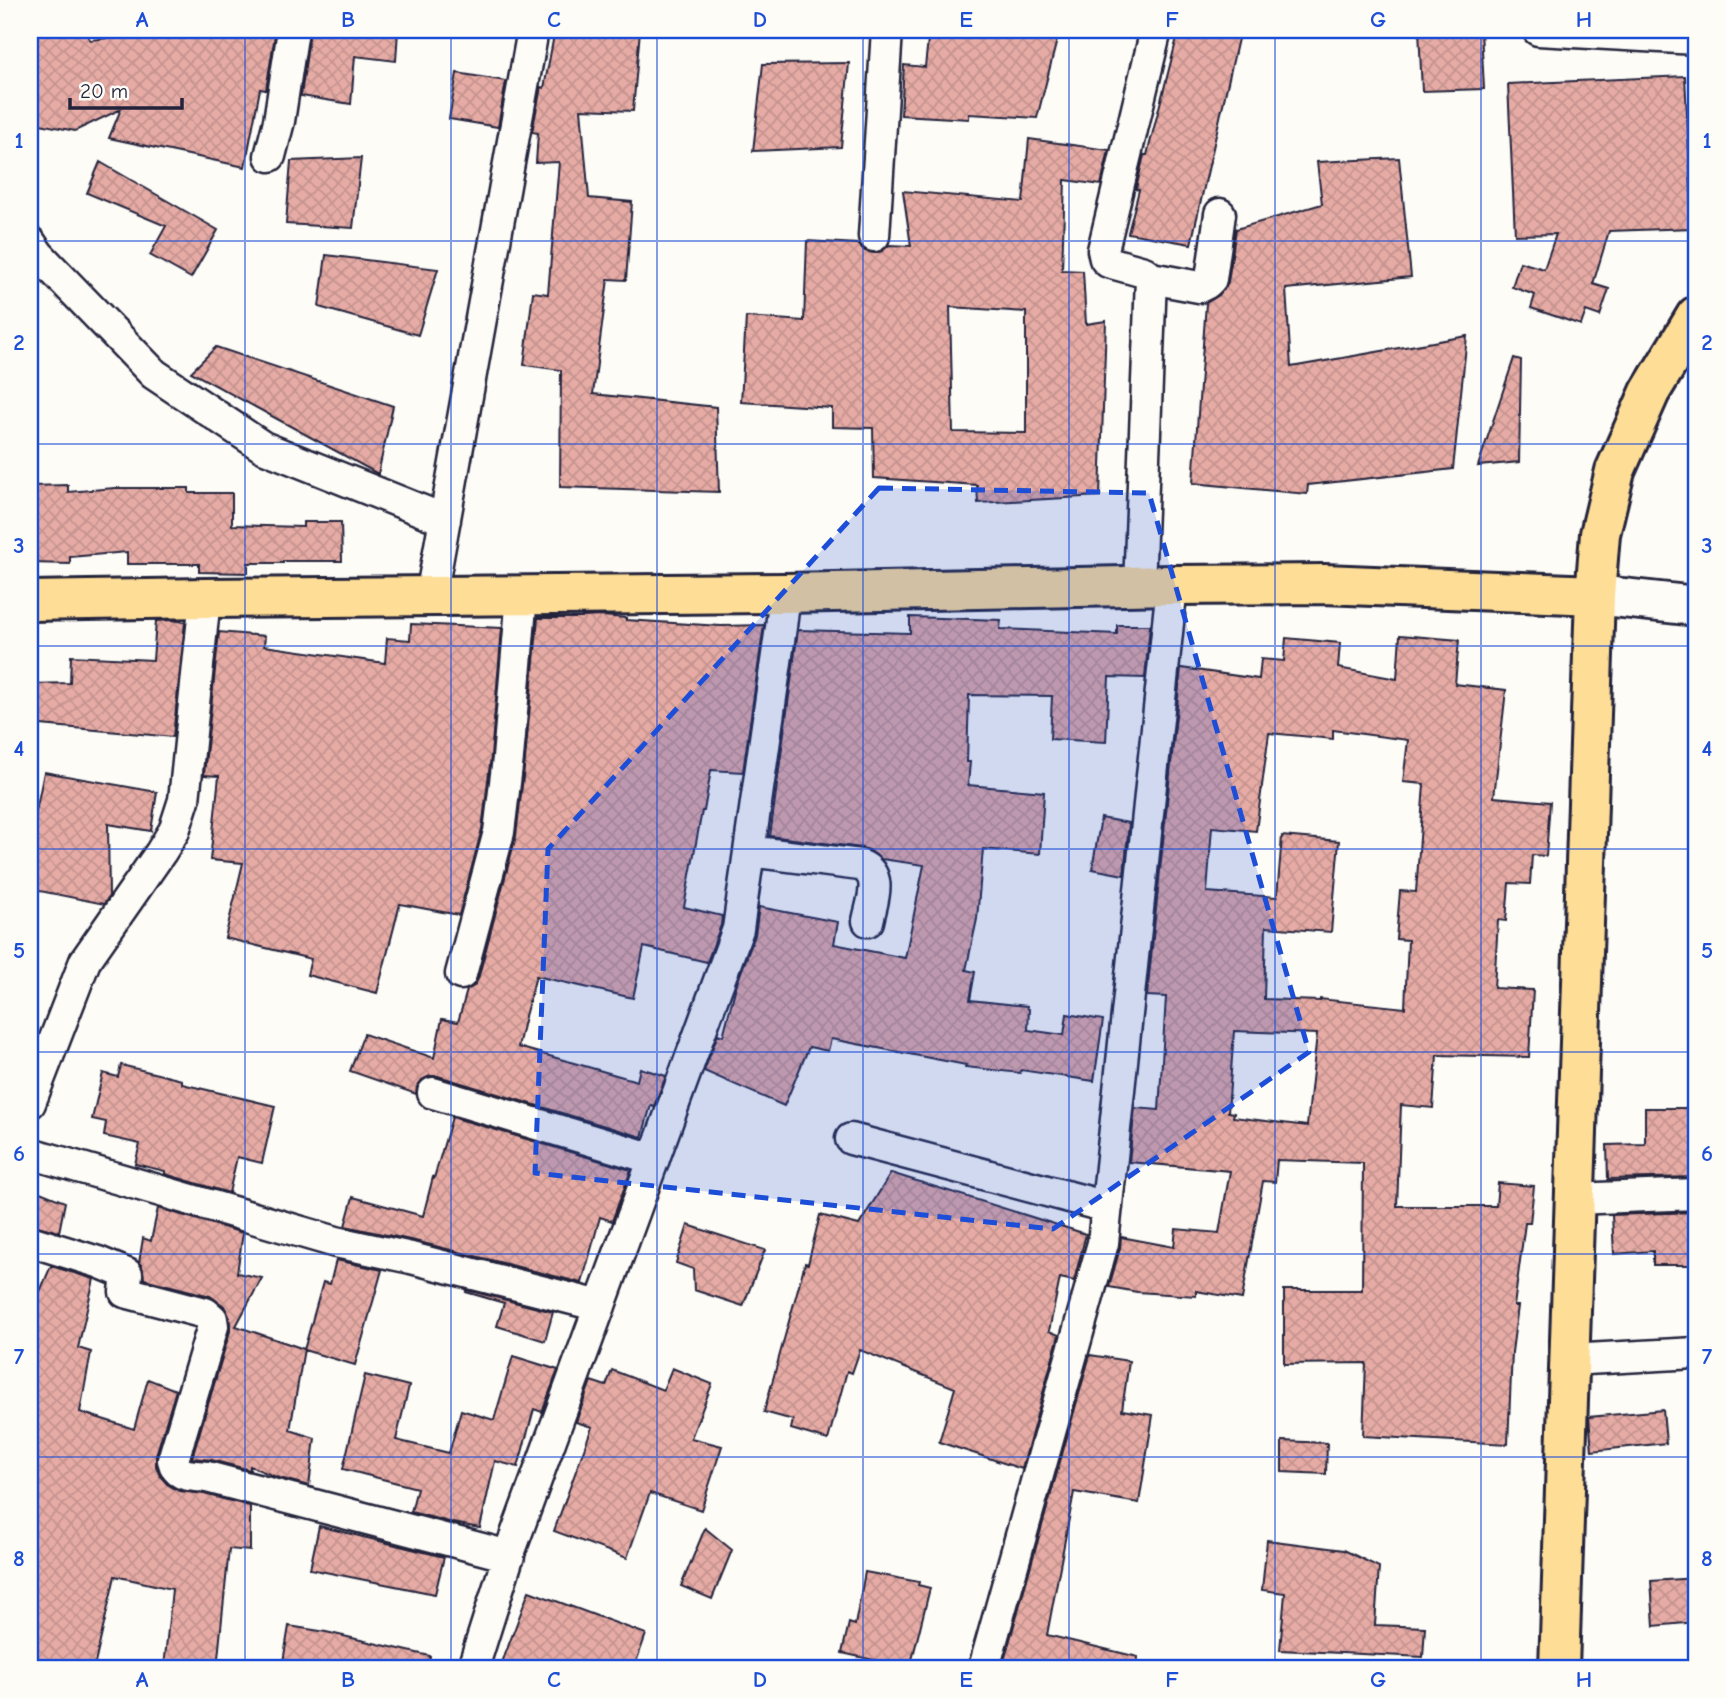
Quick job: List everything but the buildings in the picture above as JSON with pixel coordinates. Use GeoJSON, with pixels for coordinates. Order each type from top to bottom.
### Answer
{"type":"FeatureCollection","features":[{"type":"Feature","properties":{"kind":"highway"},"geometry":{"type":"LineString","coordinates":[[1559,1668],[1595,595],[1600,534],[1615,471],[1650,392],[1696,316]]}},
{"type":"Feature","properties":{"kind":"highway"},"geometry":{"type":"LineString","coordinates":[[30,601],[1324,584],[1595,595]]}},
{"type":"Feature","properties":{"kind":"main road"},"geometry":{"type":"LineString","coordinates":[[1595,595],[1678,604]]}},
{"type":"Feature","properties":{"kind":"street"},"geometry":{"type":"LineString","coordinates":[[270,156],[279,121],[293,30]]}},
{"type":"Feature","properties":{"kind":"street"},"geometry":{"type":"LineString","coordinates":[[431,596],[533,30]]}},
{"type":"Feature","properties":{"kind":"street"},"geometry":{"type":"LineString","coordinates":[[874,236],[887,30]]}},
{"type":"Feature","properties":{"kind":"street"},"geometry":{"type":"LineString","coordinates":[[1156,30],[1103,250],[1105,259],[1144,272],[1151,278],[1199,287],[1211,279],[1220,214]]}},
{"type":"Feature","properties":{"kind":"street"},"geometry":{"type":"LineString","coordinates":[[1538,30],[1696,39]]}},
{"type":"Feature","properties":{"kind":"street"},"geometry":{"type":"LineString","coordinates":[[30,242],[39,255],[153,374],[263,447],[445,520]]}},
{"type":"Feature","properties":{"kind":"street"},"geometry":{"type":"LineString","coordinates":[[984,1668],[1103,1243],[1155,586],[1151,278]]}},
{"type":"Feature","properties":{"kind":"street"},"geometry":{"type":"LineString","coordinates":[[473,1668],[509,1556],[738,929],[785,593]]}},
{"type":"Feature","properties":{"kind":"street"},"geometry":{"type":"LineString","coordinates":[[461,974],[499,832],[522,595]]}},
{"type":"Feature","properties":{"kind":"street"},"geometry":{"type":"LineString","coordinates":[[30,1103],[85,961],[174,831],[184,800],[205,598]]}},
{"type":"Feature","properties":{"kind":"street"},"geometry":{"type":"LineString","coordinates":[[749,851],[860,864],[869,868],[874,880],[874,891],[868,921]]}},
{"type":"Feature","properties":{"kind":"street"},"geometry":{"type":"LineString","coordinates":[[433,1093],[654,1159]]}},
{"type":"Feature","properties":{"kind":"street"},"geometry":{"type":"LineString","coordinates":[[851,1139],[1107,1207]]}},
{"type":"Feature","properties":{"kind":"street"},"geometry":{"type":"LineString","coordinates":[[30,1153],[336,1242],[411,1258],[600,1306]]}},
{"type":"Feature","properties":{"kind":"street"},"geometry":{"type":"LineString","coordinates":[[1574,1199],[1696,1194]]}},
{"type":"Feature","properties":{"kind":"street"},"geometry":{"type":"LineString","coordinates":[[30,1241],[127,1274],[125,1292],[205,1313],[212,1320],[213,1326],[173,1460],[179,1472],[220,1480],[509,1556]]}},
{"type":"Feature","properties":{"kind":"street"},"geometry":{"type":"LineString","coordinates":[[1568,1360],[1696,1353]]}},
{"type":"Feature","properties":{"kind":"highlighted area"},"geometry":{"type":"Polygon","coordinates":[[[879,488],[1149,493],[1309,1052],[1053,1229],[535,1173],[548,849],[879,488]]]}}]}
